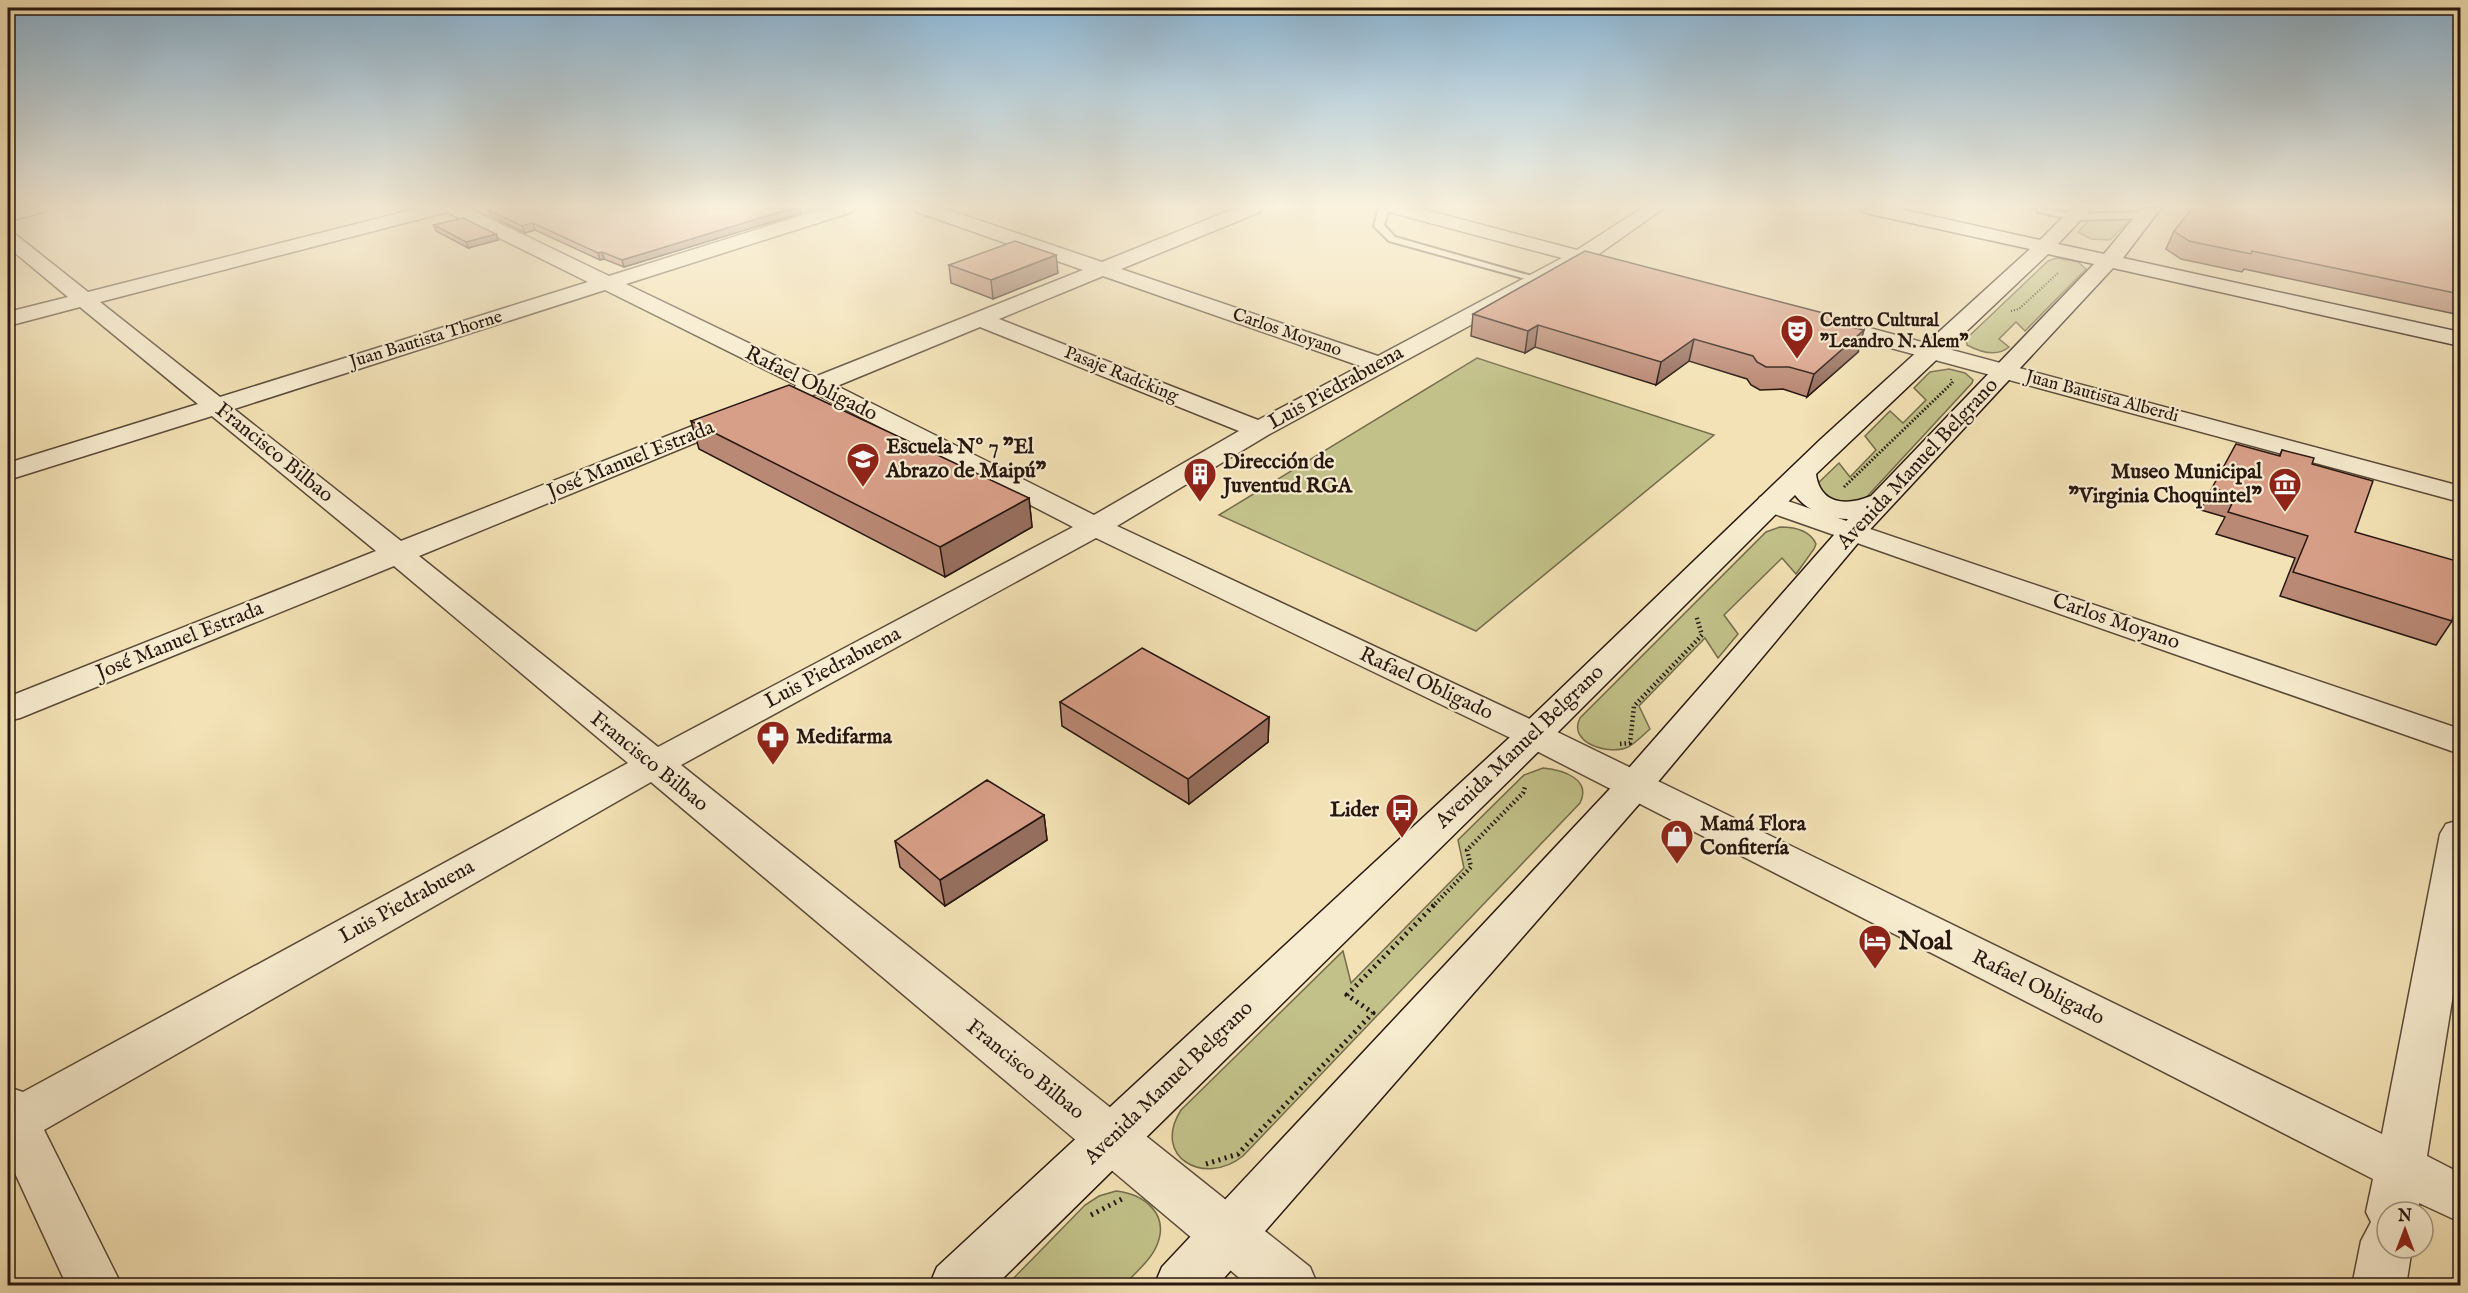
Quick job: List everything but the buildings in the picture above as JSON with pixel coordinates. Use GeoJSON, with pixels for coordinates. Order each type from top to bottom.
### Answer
{"type":"FeatureCollection","features":[{"type":"Feature","properties":{"kind":"street","name":"Francisco Bilbao"},"geometry":{"type":"LineString","coordinates":[[45,268],[397,553],[1291,1286]]}},
{"type":"Feature","properties":{"kind":"street"},"geometry":{"type":"LineString","coordinates":[[8,319],[207,268]]}},
{"type":"Feature","properties":{"kind":"street","name":"Rafael Obligado"},"geometry":{"type":"LineString","coordinates":[[574,268],[816,385],[1095,527],[1533,735],[2460,1198]]}},
{"type":"Feature","properties":{"kind":"street","name":"Juan Bautista Thorne"},"geometry":{"type":"LineString","coordinates":[[8,472],[655,268]]}},
{"type":"Feature","properties":{"kind":"street","name":"Luis Piedrabuena"},"geometry":{"type":"LineString","coordinates":[[10,1118],[653,765],[1095,527],[1259,430],[1558,268]]}},
{"type":"Feature","properties":{"kind":"street","name":"Avenida Manuel Belgrano"},"geometry":{"type":"LineString","coordinates":[[956,1286],[1533,735],[1770,503],[2019,268]]}},
{"type":"Feature","properties":{"kind":"street","name":"Avenida Manuel Belgrano"},"geometry":{"type":"LineString","coordinates":[[1181,1286],[1634,786],[1853,531],[2102,268]]}},
{"type":"Feature","properties":{"kind":"street"},"geometry":{"type":"LineString","coordinates":[[2165,268],[2460,339]]}},
{"type":"Feature","properties":{"kind":"street"},"geometry":{"type":"LineString","coordinates":[[2173,268],[2460,327]]}},
{"type":"Feature","properties":{"kind":"street","name":"José Manuel Estrada"},"geometry":{"type":"LineString","coordinates":[[8,711],[982,320],[1102,269]]}},
{"type":"Feature","properties":{"kind":"street","name":"Carlos Moyano"},"geometry":{"type":"LineString","coordinates":[[1102,269],[1378,364]]}},
{"type":"Feature","properties":{"kind":"street","name":"Juan Bautista Alberdi"},"geometry":{"type":"LineString","coordinates":[[1806,318],[2007,370],[2460,495]]}},
{"type":"Feature","properties":{"kind":"street","name":"Pasaje Radcking"},"geometry":{"type":"LineString","coordinates":[[982,320],[1259,430]]}},
{"type":"Feature","properties":{"kind":"street"},"geometry":{"type":"LineString","coordinates":[[1802,474],[1802,483],[1807,495],[1827,507],[1853,511],[1880,502]]}},
{"type":"Feature","properties":{"kind":"street","name":"Carlos Moyano"},"geometry":{"type":"LineString","coordinates":[[1770,503],[2460,742]]}},
{"type":"Feature","properties":{"kind":"street"},"geometry":{"type":"LineString","coordinates":[[2394,1200],[2460,834]]}},
{"type":"Feature","properties":{"kind":"street"},"geometry":{"type":"LineString","coordinates":[[10,1118],[95,1286]]}},
{"type":"Feature","properties":{"kind":"street"},"geometry":{"type":"LineString","coordinates":[[2379,1286],[2384,1260]]}},
{"type":"Feature","properties":{"kind":"lane"},"geometry":{"type":"LineString","coordinates":[[1498,268],[1537,279]]}},
{"type":"Feature","properties":{"kind":"path"},"geometry":{"type":"LineString","coordinates":[[1584,762],[1604,747],[1630,743],[1635,705],[1702,635],[1694,609]]}},
{"type":"Feature","properties":{"kind":"path"},"geometry":{"type":"LineString","coordinates":[[1090,1216],[1159,1179],[1238,1154],[1373,1013],[1347,994],[1470,867],[1467,850],[1523,793],[1528,780]]}},
{"type":"Feature","properties":{"kind":"shaded area"},"geometry":{"type":"Polygon","coordinates":[[[2040,268],[2086,269],[2025,331],[2016,322],[1999,339],[2009,347],[2004,350],[1994,353],[1977,350],[1967,345],[1966,339],[2040,268]]]}},
{"type":"Feature","properties":{"kind":"shaded area"},"geometry":{"type":"Polygon","coordinates":[[[1477,358],[1714,435],[1476,631],[1219,515],[1477,358]]]}},
{"type":"Feature","properties":{"kind":"shaded area"},"geometry":{"type":"Polygon","coordinates":[[[1949,369],[1965,373],[1973,380],[1972,383],[1862,502],[1830,503],[1815,486],[1839,463],[1850,477],[1876,450],[1865,436],[1890,411],[1903,423],[1926,400],[1914,388],[1930,372],[1949,369]]]}},
{"type":"Feature","properties":{"kind":"shaded area"},"geometry":{"type":"Polygon","coordinates":[[[1780,527],[1805,532],[1816,544],[1796,574],[1782,558],[1724,615],[1738,634],[1718,658],[1705,638],[1639,706],[1650,729],[1634,743],[1628,747],[1611,750],[1585,741],[1579,734],[1580,718],[1766,532],[1780,527]]]}},
{"type":"Feature","properties":{"kind":"shaded area"},"geometry":{"type":"Polygon","coordinates":[[[1543,768],[1574,777],[1582,788],[1583,795],[1580,803],[1243,1156],[1228,1165],[1213,1168],[1198,1167],[1186,1162],[1177,1153],[1173,1141],[1173,1127],[1181,1110],[1343,951],[1351,983],[1464,868],[1458,840],[1524,775],[1543,768]]]}},
{"type":"Feature","properties":{"kind":"shaded area"},"geometry":{"type":"Polygon","coordinates":[[[1116,1191],[1136,1196],[1144,1201],[1152,1207],[1160,1223],[1160,1234],[1154,1251],[1124,1285],[1007,1285],[1085,1205],[1099,1196],[1116,1191]]]}},
{"type":"Feature","properties":{"kind":"place","name":"Centro Cultural \"Leandro N. Alem\""},"geometry":{"type":"Point","coordinates":[1797,360]}},
{"type":"Feature","properties":{"kind":"place","name":"Escuela Nº 7 \"El Abrazo de Maipú\""},"geometry":{"type":"Point","coordinates":[863,488]}},
{"type":"Feature","properties":{"kind":"place","name":"Dirección de Juventud RGA"},"geometry":{"type":"Point","coordinates":[1200,503]}},
{"type":"Feature","properties":{"kind":"place","name":"Museo Municipal \"Virginia Choquintel\""},"geometry":{"type":"Point","coordinates":[2285,513]}},
{"type":"Feature","properties":{"kind":"place","name":"Medifarma"},"geometry":{"type":"Point","coordinates":[773,766]}},
{"type":"Feature","properties":{"kind":"place","name":"Lider"},"geometry":{"type":"Point","coordinates":[1402,839]}},
{"type":"Feature","properties":{"kind":"place","name":"Mamá Flora Confitería"},"geometry":{"type":"Point","coordinates":[1677,865]}},
{"type":"Feature","properties":{"kind":"place","name":"Noal"},"geometry":{"type":"Point","coordinates":[1875,970]}}]}
